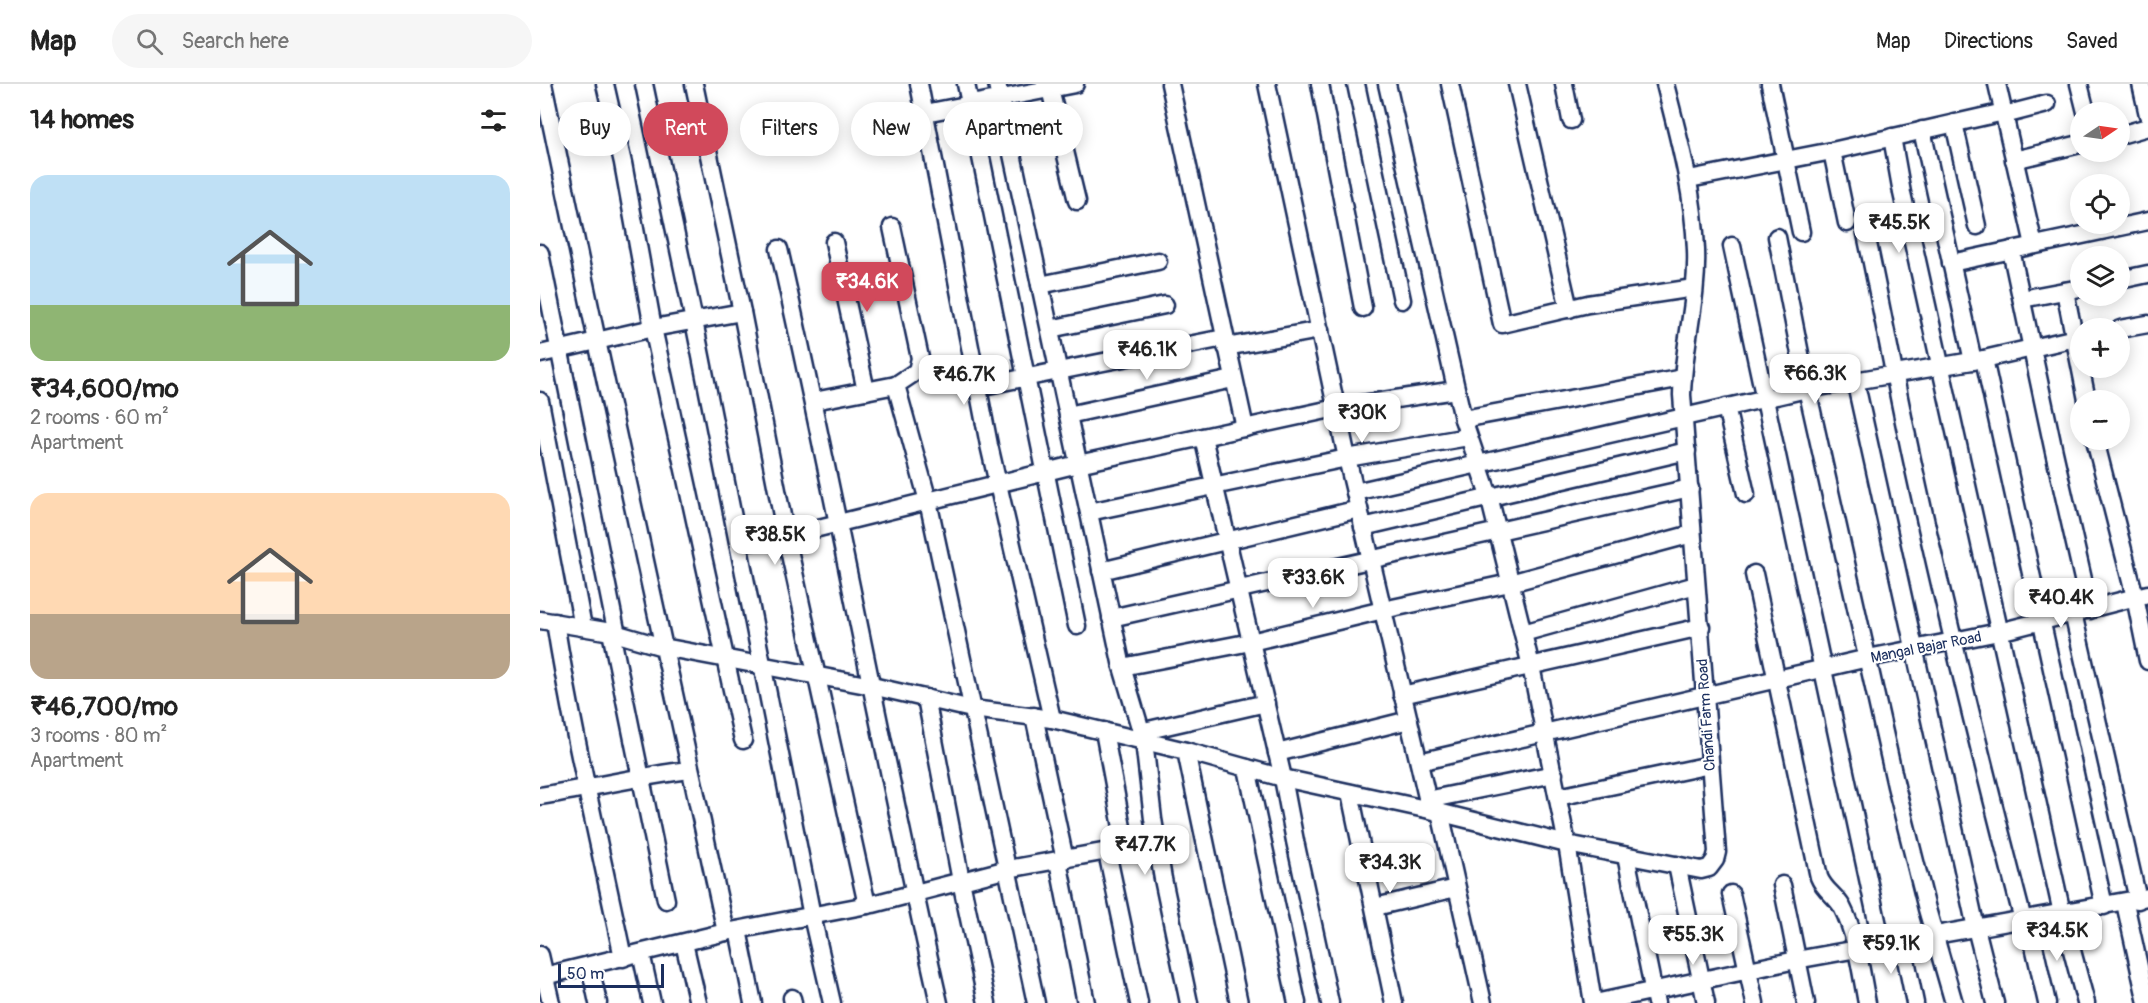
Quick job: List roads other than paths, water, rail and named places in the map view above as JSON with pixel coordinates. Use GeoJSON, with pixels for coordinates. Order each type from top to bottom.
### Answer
{"type":"FeatureCollection","features":[{"type":"Feature","properties":{"kind":"street"},"geometry":{"type":"LineString","coordinates":[[543,84],[690,770],[753,1003]]}},
{"type":"Feature","properties":{"kind":"street"},"geometry":{"type":"LineString","coordinates":[[605,84],[623,163],[653,328],[743,740]]}},
{"type":"Feature","properties":{"kind":"street"},"geometry":{"type":"LineString","coordinates":[[644,84],[739,543],[812,916],[832,1003]]}},
{"type":"Feature","properties":{"kind":"street"},"geometry":{"type":"LineString","coordinates":[[694,84],[786,536],[867,905]]}},
{"type":"Feature","properties":{"kind":"street"},"geometry":{"type":"LineString","coordinates":[[919,84],[923,102]]}},
{"type":"Feature","properties":{"kind":"street"},"geometry":{"type":"LineString","coordinates":[[966,84],[970,102]]}},
{"type":"Feature","properties":{"kind":"street"},"geometry":{"type":"LineString","coordinates":[[977,102],[999,91],[1075,84]]}},
{"type":"Feature","properties":{"kind":"street"},"geometry":{"type":"LineString","coordinates":[[1170,84],[1245,428]]}},
{"type":"Feature","properties":{"kind":"street"},"geometry":{"type":"LineString","coordinates":[[1267,84],[1347,458],[1402,695],[1456,888],[1483,1003]]}},
{"type":"Feature","properties":{"kind":"street"},"geometry":{"type":"LineString","coordinates":[[1320,84],[1363,308]]}},
{"type":"Feature","properties":{"kind":"street"},"geometry":{"type":"LineString","coordinates":[[1356,84],[1402,300]]}},
{"type":"Feature","properties":{"kind":"street"},"geometry":{"type":"LineString","coordinates":[[1387,84],[1463,419],[1490,496],[1546,732],[1594,1003],[1654,997],[1701,982],[1796,960],[2137,900]]}},
{"type":"Feature","properties":{"kind":"street"},"geometry":{"type":"LineString","coordinates":[[1450,84],[1502,324],[1623,298],[1694,288]]}},
{"type":"Feature","properties":{"kind":"street"},"geometry":{"type":"LineString","coordinates":[[1516,84],[1569,309]]}},
{"type":"Feature","properties":{"kind":"street"},"geometry":{"type":"LineString","coordinates":[[1564,84],[1571,120]]}},
{"type":"Feature","properties":{"kind":"street","name":"Chandi Farm Road"},"geometry":{"type":"LineString","coordinates":[[544,618],[663,647],[872,686],[972,709],[1052,718],[1104,731],[1142,737],[1283,778],[1350,793],[1432,807],[1567,844],[1677,866],[1701,870],[1709,868],[1717,852],[1683,416],[1683,378],[1696,252],[1689,179],[1665,84]]}},
{"type":"Feature","properties":{"kind":"street"},"geometry":{"type":"LineString","coordinates":[[1770,84],[1802,232]]}},
{"type":"Feature","properties":{"kind":"street"},"geometry":{"type":"LineString","coordinates":[[1997,84],[2034,245]]}},
{"type":"Feature","properties":{"kind":"street"},"geometry":{"type":"LineString","coordinates":[[2079,84],[2084,102]]}},
{"type":"Feature","properties":{"kind":"street"},"geometry":{"type":"LineString","coordinates":[[2141,84],[2148,115]]}},
{"type":"Feature","properties":{"kind":"street"},"geometry":{"type":"LineString","coordinates":[[1045,88],[1077,201]]}},
{"type":"Feature","properties":{"kind":"street"},"geometry":{"type":"LineString","coordinates":[[999,91],[1122,667],[1142,737],[1163,879],[1189,1003]]}},
{"type":"Feature","properties":{"kind":"street"},"geometry":{"type":"LineString","coordinates":[[1689,179],[1832,151],[2047,104]]}},
{"type":"Feature","properties":{"kind":"street"},"geometry":{"type":"LineString","coordinates":[[1954,123],[1977,226]]}},
{"type":"Feature","properties":{"kind":"street"},"geometry":{"type":"LineString","coordinates":[[2130,132],[2148,127]]}},
{"type":"Feature","properties":{"kind":"street"},"geometry":{"type":"LineString","coordinates":[[1922,130],[1951,263],[1979,360],[2042,622],[2104,906]]}},
{"type":"Feature","properties":{"kind":"street"},"geometry":{"type":"LineString","coordinates":[[1892,137],[1902,193],[2062,913],[2086,1003]]}},
{"type":"Feature","properties":{"kind":"street"},"geometry":{"type":"LineString","coordinates":[[931,144],[978,387],[1052,718]]}},
{"type":"Feature","properties":{"kind":"street"},"geometry":{"type":"LineString","coordinates":[[2014,160],[2070,146]]}},
{"type":"Feature","properties":{"kind":"street"},"geometry":{"type":"LineString","coordinates":[[1832,151],[1855,222],[1895,372],[1914,468],[1985,775],[2023,920],[2029,924],[2047,1003]]}},
{"type":"Feature","properties":{"kind":"street"},"geometry":{"type":"LineString","coordinates":[[982,156],[1077,626]]}},
{"type":"Feature","properties":{"kind":"street"},"geometry":{"type":"LineString","coordinates":[[1951,263],[2148,221]]}},
{"type":"Feature","properties":{"kind":"street"},"geometry":{"type":"LineString","coordinates":[[814,401],[896,385],[917,371],[920,358],[892,227]]}},
{"type":"Feature","properties":{"kind":"street"},"geometry":{"type":"LineString","coordinates":[[1777,237],[1807,389],[1896,786],[1954,1003]]}},
{"type":"Feature","properties":{"kind":"street"},"geometry":{"type":"LineString","coordinates":[[834,242],[866,391]]}},
{"type":"Feature","properties":{"kind":"street"},"geometry":{"type":"LineString","coordinates":[[1732,246],[1882,944]]}},
{"type":"Feature","properties":{"kind":"street"},"geometry":{"type":"LineString","coordinates":[[779,249],[814,401],[914,893],[939,1003]]}},
{"type":"Feature","properties":{"kind":"street"},"geometry":{"type":"LineString","coordinates":[[2011,250],[2054,452],[2081,611],[2137,900],[2147,1003]]}},
{"type":"Feature","properties":{"kind":"street"},"geometry":{"type":"LineString","coordinates":[[540,253],[666,900]]}},
{"type":"Feature","properties":{"kind":"street"},"geometry":{"type":"LineString","coordinates":[[1040,285],[1158,261]]}},
{"type":"Feature","properties":{"kind":"street"},"geometry":{"type":"LineString","coordinates":[[2130,278],[2148,274]]}},
{"type":"Feature","properties":{"kind":"street"},"geometry":{"type":"LineString","coordinates":[[2022,299],[2070,290]]}},
{"type":"Feature","properties":{"kind":"street"},"geometry":{"type":"LineString","coordinates":[[1050,329],[1165,305]]}},
{"type":"Feature","properties":{"kind":"street"},"geometry":{"type":"LineString","coordinates":[[540,354],[653,328],[742,312]]}},
{"type":"Feature","properties":{"kind":"street"},"geometry":{"type":"LineString","coordinates":[[2130,327],[2148,324]]}},
{"type":"Feature","properties":{"kind":"street"},"geometry":{"type":"LineString","coordinates":[[978,387],[1225,343],[1320,330]]}},
{"type":"Feature","properties":{"kind":"street"},"geometry":{"type":"LineString","coordinates":[[1101,571],[1227,542],[1477,463],[1807,389],[1895,372],[1979,360],[2070,340]]}},
{"type":"Feature","properties":{"kind":"street"},"geometry":{"type":"LineString","coordinates":[[1463,419],[1683,378]]}},
{"type":"Feature","properties":{"kind":"street"},"geometry":{"type":"LineString","coordinates":[[1068,415],[1233,380]]}},
{"type":"Feature","properties":{"kind":"street"},"geometry":{"type":"LineString","coordinates":[[1855,380],[1976,928],[1995,1003]]}},
{"type":"Feature","properties":{"kind":"street"},"geometry":{"type":"LineString","coordinates":[[896,385],[928,501],[1036,1003]]}},
{"type":"Feature","properties":{"kind":"street"},"geometry":{"type":"LineString","coordinates":[[739,543],[786,536],[839,521],[1078,464],[1336,408],[1456,390]]}},
{"type":"Feature","properties":{"kind":"street"},"geometry":{"type":"LineString","coordinates":[[540,401],[583,627]]}},
{"type":"Feature","properties":{"kind":"street"},"geometry":{"type":"LineString","coordinates":[[1726,407],[1746,495]]}},
{"type":"Feature","properties":{"kind":"street"},"geometry":{"type":"LineString","coordinates":[[1203,437],[1283,778],[1330,1003]]}},
{"type":"Feature","properties":{"kind":"street"},"geometry":{"type":"LineString","coordinates":[[1089,512],[1347,458],[1468,437]]}},
{"type":"Feature","properties":{"kind":"street"},"geometry":{"type":"LineString","coordinates":[[2098,450],[2142,596],[2148,661]]}},
{"type":"Feature","properties":{"kind":"street"},"geometry":{"type":"LineString","coordinates":[[1363,527],[1687,451]]}},
{"type":"Feature","properties":{"kind":"street"},"geometry":{"type":"LineString","coordinates":[[1112,618],[1690,488]]}},
{"type":"Feature","properties":{"kind":"street"},"geometry":{"type":"LineString","coordinates":[[1122,667],[1251,642],[1383,610],[1510,583],[1692,534]]}},
{"type":"Feature","properties":{"kind":"street"},"geometry":{"type":"LineString","coordinates":[[1754,574],[1819,878],[1822,885],[1841,905],[1856,950],[1867,1003]]}},
{"type":"Feature","properties":{"kind":"street"},"geometry":{"type":"LineString","coordinates":[[1523,633],[1696,585]]}},
{"type":"Feature","properties":{"kind":"street","name":"Mangal Bajar Road"},"geometry":{"type":"LineString","coordinates":[[1419,762],[1868,658],[2000,632],[2142,596]]}},
{"type":"Feature","properties":{"kind":"street"},"geometry":{"type":"LineString","coordinates":[[544,618],[568,701],[623,957]]}},
{"type":"Feature","properties":{"kind":"street"},"geometry":{"type":"LineString","coordinates":[[1402,695],[1701,627]]}},
{"type":"Feature","properties":{"kind":"street"},"geometry":{"type":"LineString","coordinates":[[926,698],[987,1003]]}},
{"type":"Feature","properties":{"kind":"street"},"geometry":{"type":"LineString","coordinates":[[1142,737],[1266,703]]}},
{"type":"Feature","properties":{"kind":"street"},"geometry":{"type":"LineString","coordinates":[[1034,716],[1086,1003]]}},
{"type":"Feature","properties":{"kind":"street"},"geometry":{"type":"LineString","coordinates":[[1277,753],[1409,720]]}},
{"type":"Feature","properties":{"kind":"street"},"geometry":{"type":"LineString","coordinates":[[542,976],[732,931],[867,905],[1008,869],[1107,852],[1123,846],[1124,838],[1104,731]]}},
{"type":"Feature","properties":{"kind":"street"},"geometry":{"type":"LineString","coordinates":[[1186,751],[1239,1003]]}},
{"type":"Feature","properties":{"kind":"street"},"geometry":{"type":"LineString","coordinates":[[1558,796],[1710,765]]}},
{"type":"Feature","properties":{"kind":"street"},"geometry":{"type":"LineString","coordinates":[[1247,768],[1297,1003]]}},
{"type":"Feature","properties":{"kind":"street"},"geometry":{"type":"LineString","coordinates":[[540,796],[690,770]]}},
{"type":"Feature","properties":{"kind":"street"},"geometry":{"type":"LineString","coordinates":[[1432,807],[1554,774]]}},
{"type":"Feature","properties":{"kind":"street"},"geometry":{"type":"LineString","coordinates":[[1350,793],[1394,1003]]}},
{"type":"Feature","properties":{"kind":"street"},"geometry":{"type":"LineString","coordinates":[[1107,852],[1139,1003]]}},
{"type":"Feature","properties":{"kind":"street"},"geometry":{"type":"LineString","coordinates":[[1626,856],[1654,997]]}},
{"type":"Feature","properties":{"kind":"street"},"geometry":{"type":"LineString","coordinates":[[1677,866],[1706,1003]]}},
{"type":"Feature","properties":{"kind":"street"},"geometry":{"type":"LineString","coordinates":[[1782,885],[1806,1003]]}},
{"type":"Feature","properties":{"kind":"street"},"geometry":{"type":"LineString","coordinates":[[1375,907],[1456,888]]}},
{"type":"Feature","properties":{"kind":"street"},"geometry":{"type":"LineString","coordinates":[[1731,894],[1755,1003]]}},
{"type":"Feature","properties":{"kind":"street"},"geometry":{"type":"LineString","coordinates":[[1902,940],[1915,1003]]}},
{"type":"Feature","properties":{"kind":"street"},"geometry":{"type":"LineString","coordinates":[[684,943],[698,1003]]}},
{"type":"Feature","properties":{"kind":"street"},"geometry":{"type":"LineString","coordinates":[[641,953],[652,1003]]}},
{"type":"Feature","properties":{"kind":"street"},"geometry":{"type":"LineString","coordinates":[[540,955],[542,976],[551,1003]]}},
{"type":"Feature","properties":{"kind":"street"},"geometry":{"type":"LineString","coordinates":[[590,966],[598,1003]]}}]}
